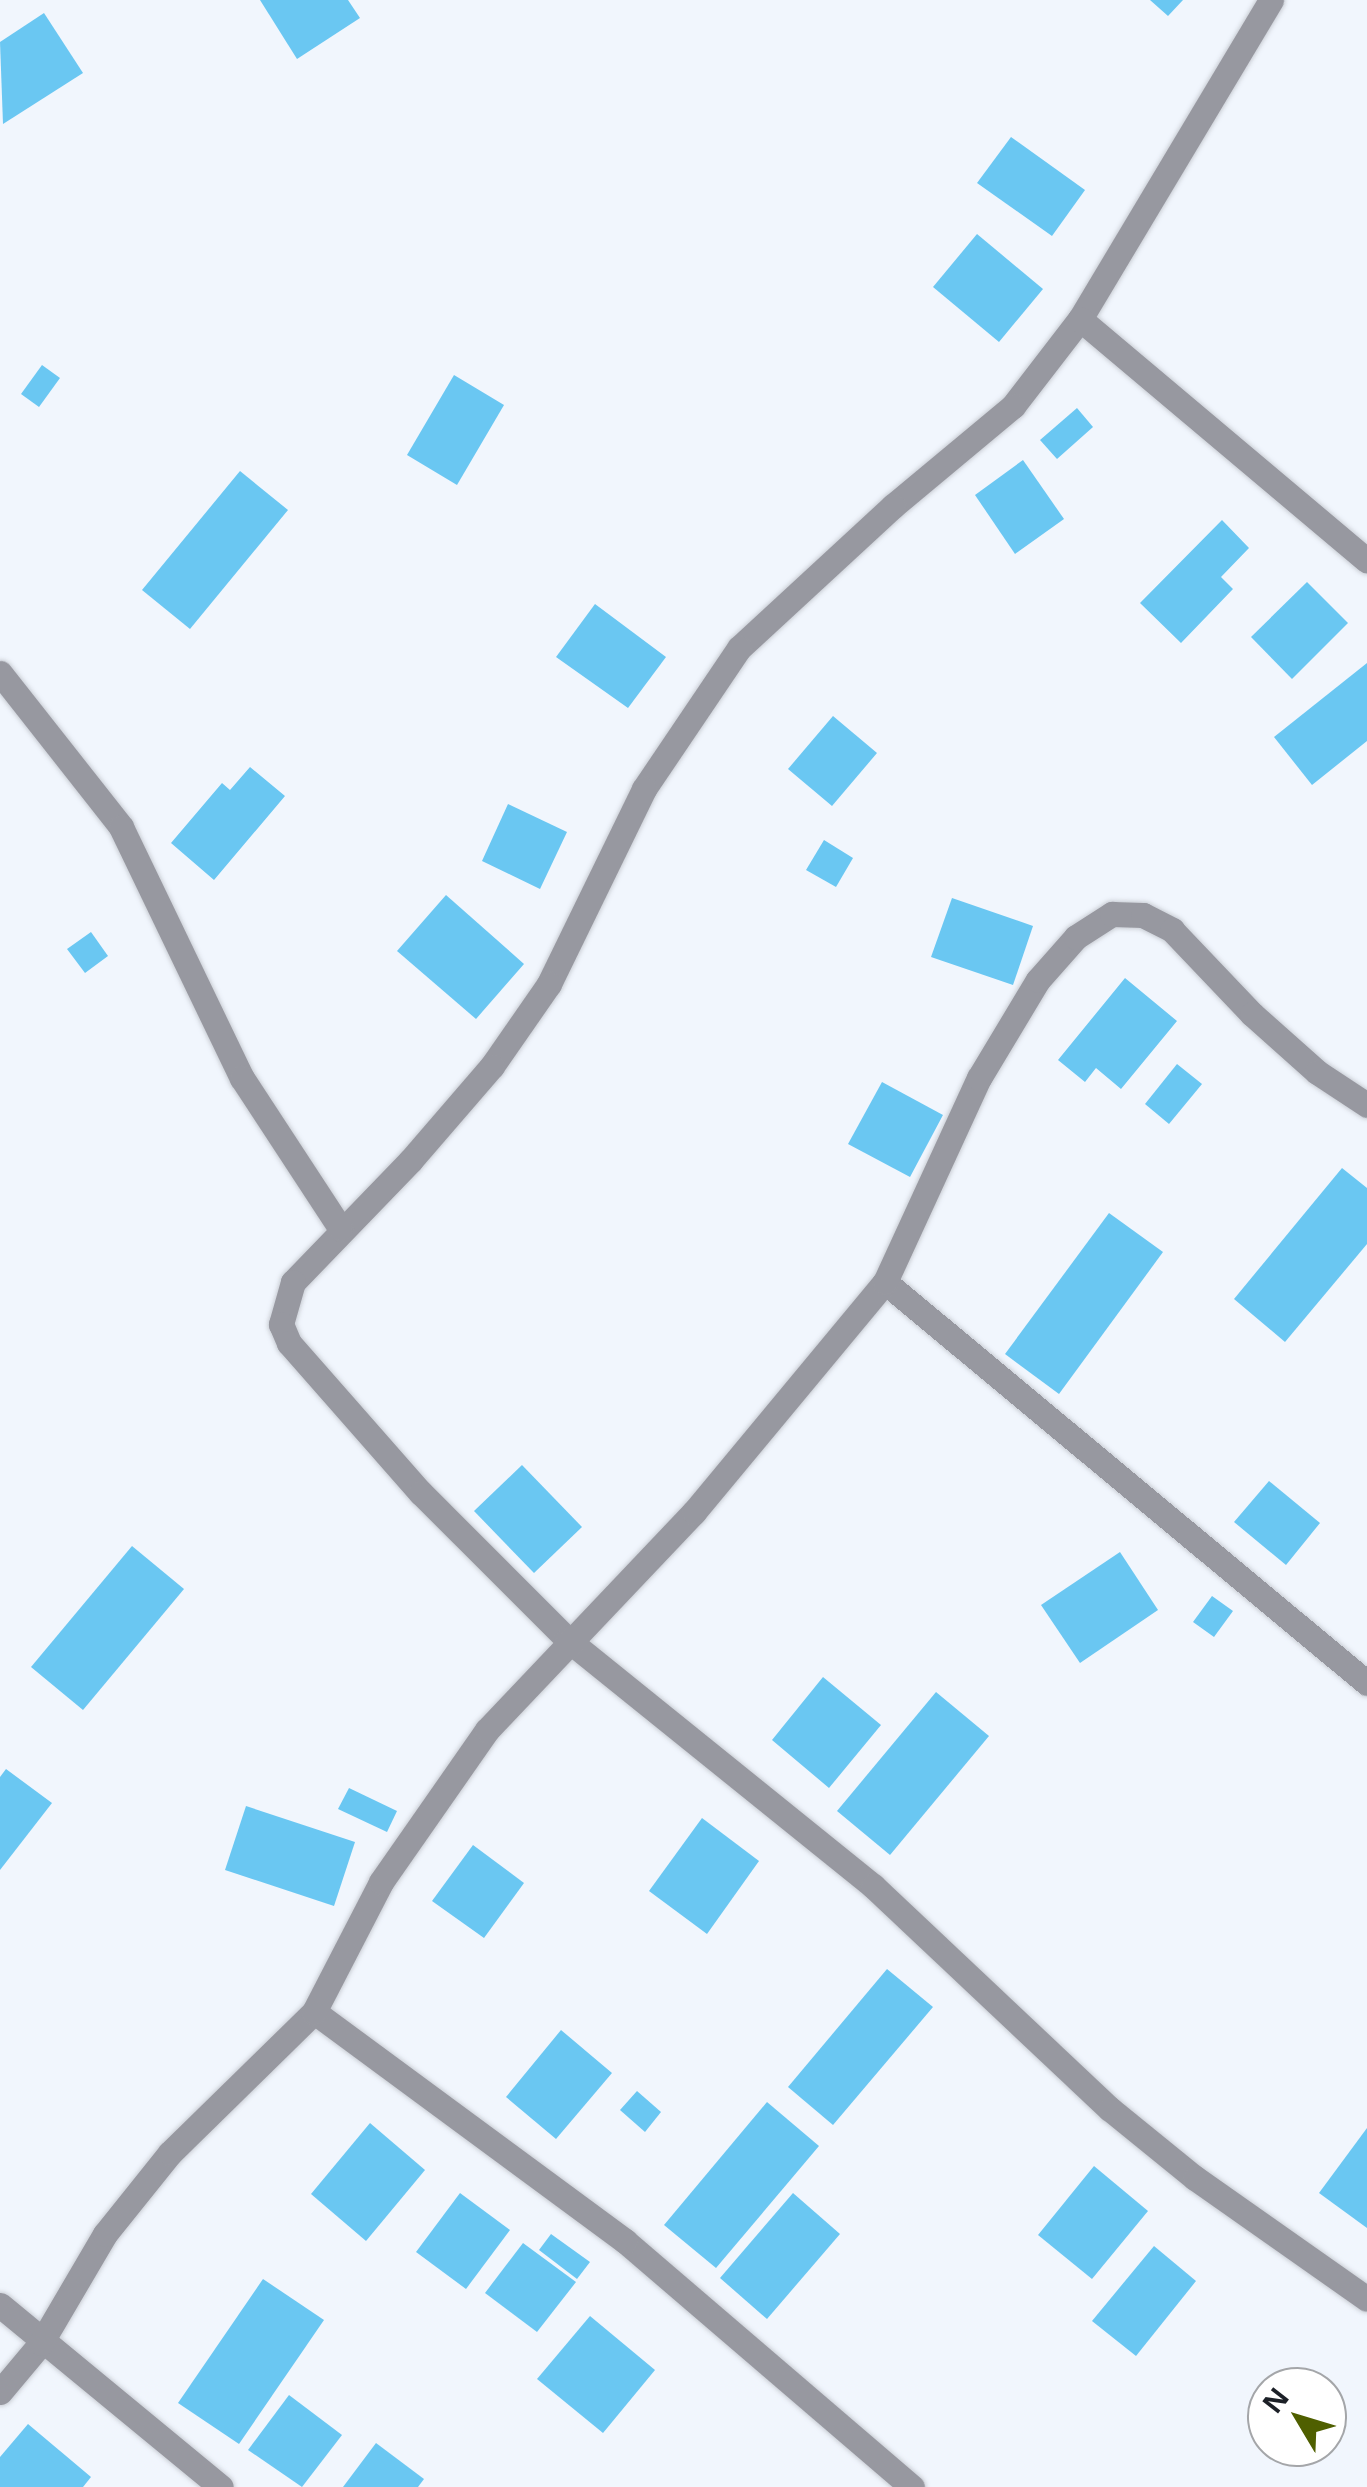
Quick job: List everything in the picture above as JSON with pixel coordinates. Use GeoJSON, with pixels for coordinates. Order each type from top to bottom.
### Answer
{"type":"FeatureCollection","features":[{"type":"Feature","properties":{"kind":"street"},"geometry":{"type":"LineString","coordinates":[[1271,0],[1080,319],[1013,406],[802,586],[739,648],[644,789],[549,984],[422,1147],[340,1228],[288,1292],[281,1324],[289,1343],[421,1493],[567,1638],[873,1886],[1110,2109],[1195,2178],[1367,2298]]}},
{"type":"Feature","properties":{"kind":"street"},"geometry":{"type":"LineString","coordinates":[[1080,319],[1367,561]]}},
{"type":"Feature","properties":{"kind":"street"},"geometry":{"type":"LineString","coordinates":[[0,673],[121,827],[242,1078],[340,1228]]}},
{"type":"Feature","properties":{"kind":"street"},"geometry":{"type":"LineString","coordinates":[[0,2392],[41,2343],[105,2234],[170,2153],[314,2012],[381,1882],[442,1789],[567,1638],[694,1512],[884,1282],[979,1078],[1038,980],[1076,937],[1112,914],[1144,915],[1172,930],[1252,1014],[1318,1072],[1367,1105]]}},
{"type":"Feature","properties":{"kind":"street"},"geometry":{"type":"LineString","coordinates":[[884,1282],[1367,1683]]}},
{"type":"Feature","properties":{"kind":"street"},"geometry":{"type":"LineString","coordinates":[[314,2012],[625,2241],[912,2487]]}},
{"type":"Feature","properties":{"kind":"street"},"geometry":{"type":"LineString","coordinates":[[0,2305],[41,2343],[221,2487]]}},
{"type":"Feature","properties":{"kind":"building"},"geometry":{"type":"Polygon","coordinates":[[[260,0],[348,0],[360,18],[297,59],[260,0]]]}},
{"type":"Feature","properties":{"kind":"building"},"geometry":{"type":"Polygon","coordinates":[[[1150,0],[1183,0],[1168,16],[1150,0]]]}},
{"type":"Feature","properties":{"kind":"building"},"geometry":{"type":"Polygon","coordinates":[[[44,13],[83,73],[3,124],[0,42],[44,13]]]}},
{"type":"Feature","properties":{"kind":"building"},"geometry":{"type":"Polygon","coordinates":[[[1011,137],[1085,190],[1052,236],[977,183],[1011,137]]]}},
{"type":"Feature","properties":{"kind":"building"},"geometry":{"type":"Polygon","coordinates":[[[977,234],[1043,289],[999,342],[933,287],[977,234]]]}},
{"type":"Feature","properties":{"kind":"building"},"geometry":{"type":"Polygon","coordinates":[[[42,365],[60,378],[39,407],[21,394],[42,365]]]}},
{"type":"Feature","properties":{"kind":"building"},"geometry":{"type":"Polygon","coordinates":[[[454,375],[504,405],[457,485],[407,455],[454,375]]]}},
{"type":"Feature","properties":{"kind":"building"},"geometry":{"type":"Polygon","coordinates":[[[1077,408],[1093,427],[1057,459],[1040,440],[1077,408]]]}},
{"type":"Feature","properties":{"kind":"building"},"geometry":{"type":"Polygon","coordinates":[[[1023,460],[1064,519],[1015,554],[975,495],[1023,460]]]}},
{"type":"Feature","properties":{"kind":"building"},"geometry":{"type":"Polygon","coordinates":[[[240,471],[288,510],[190,629],[142,590],[240,471]]]}},
{"type":"Feature","properties":{"kind":"building"},"geometry":{"type":"Polygon","coordinates":[[[1222,520],[1249,548],[1221,577],[1233,589],[1181,643],[1140,603],[1222,520]]]}},
{"type":"Feature","properties":{"kind":"building"},"geometry":{"type":"Polygon","coordinates":[[[1307,582],[1348,623],[1292,679],[1251,637],[1307,582]]]}},
{"type":"Feature","properties":{"kind":"building"},"geometry":{"type":"Polygon","coordinates":[[[595,604],[666,657],[628,708],[556,657],[595,604]]]}},
{"type":"Feature","properties":{"kind":"building"},"geometry":{"type":"Polygon","coordinates":[[[1367,663],[1367,741],[1312,785],[1274,737],[1367,663]]]}},
{"type":"Feature","properties":{"kind":"building"},"geometry":{"type":"Polygon","coordinates":[[[833,716],[877,753],[832,806],[788,769],[833,716]]]}},
{"type":"Feature","properties":{"kind":"building"},"geometry":{"type":"Polygon","coordinates":[[[250,767],[285,796],[214,880],[171,843],[222,783],[230,790],[250,767]]]}},
{"type":"Feature","properties":{"kind":"building"},"geometry":{"type":"Polygon","coordinates":[[[508,804],[567,832],[540,889],[482,861],[508,804]]]}},
{"type":"Feature","properties":{"kind":"building"},"geometry":{"type":"Polygon","coordinates":[[[824,840],[853,858],[836,887],[806,870],[824,840]]]}},
{"type":"Feature","properties":{"kind":"building"},"geometry":{"type":"Polygon","coordinates":[[[446,895],[524,964],[476,1019],[397,951],[446,895]]]}},
{"type":"Feature","properties":{"kind":"building"},"geometry":{"type":"Polygon","coordinates":[[[952,898],[1033,926],[1013,985],[931,957],[952,898]]]}},
{"type":"Feature","properties":{"kind":"building"},"geometry":{"type":"Polygon","coordinates":[[[91,932],[108,956],[85,973],[67,949],[91,932]]]}},
{"type":"Feature","properties":{"kind":"building"},"geometry":{"type":"Polygon","coordinates":[[[1125,978],[1177,1021],[1121,1089],[1096,1068],[1085,1082],[1058,1060],[1125,978]]]}},
{"type":"Feature","properties":{"kind":"building"},"geometry":{"type":"Polygon","coordinates":[[[1177,1064],[1202,1084],[1169,1124],[1145,1104],[1177,1064]]]}},
{"type":"Feature","properties":{"kind":"building"},"geometry":{"type":"Polygon","coordinates":[[[882,1082],[943,1115],[910,1177],[848,1144],[882,1082]]]}},
{"type":"Feature","properties":{"kind":"building"},"geometry":{"type":"Polygon","coordinates":[[[1342,1168],[1367,1188],[1367,1244],[1285,1342],[1234,1299],[1342,1168]]]}},
{"type":"Feature","properties":{"kind":"building"},"geometry":{"type":"Polygon","coordinates":[[[1109,1213],[1163,1252],[1059,1394],[1005,1354],[1109,1213]]]}},
{"type":"Feature","properties":{"kind":"building"},"geometry":{"type":"Polygon","coordinates":[[[522,1465],[582,1527],[534,1573],[474,1511],[522,1465]]]}},
{"type":"Feature","properties":{"kind":"building"},"geometry":{"type":"Polygon","coordinates":[[[1269,1481],[1320,1523],[1286,1565],[1234,1522],[1269,1481]]]}},
{"type":"Feature","properties":{"kind":"building"},"geometry":{"type":"Polygon","coordinates":[[[132,1546],[184,1589],[83,1710],[31,1667],[132,1546]]]}},
{"type":"Feature","properties":{"kind":"building"},"geometry":{"type":"Polygon","coordinates":[[[1120,1552],[1158,1610],[1080,1663],[1041,1605],[1120,1552]]]}},
{"type":"Feature","properties":{"kind":"building"},"geometry":{"type":"Polygon","coordinates":[[[1212,1596],[1233,1611],[1214,1637],[1193,1622],[1212,1596]]]}},
{"type":"Feature","properties":{"kind":"building"},"geometry":{"type":"Polygon","coordinates":[[[823,1677],[881,1725],[829,1788],[772,1740],[823,1677]]]}},
{"type":"Feature","properties":{"kind":"building"},"geometry":{"type":"Polygon","coordinates":[[[936,1692],[989,1736],[890,1855],[837,1811],[936,1692]]]}},
{"type":"Feature","properties":{"kind":"building"},"geometry":{"type":"Polygon","coordinates":[[[6,1769],[52,1803],[0,1870],[0,1777],[6,1769]]]}},
{"type":"Feature","properties":{"kind":"building"},"geometry":{"type":"Polygon","coordinates":[[[349,1788],[397,1811],[387,1832],[338,1809],[349,1788]]]}},
{"type":"Feature","properties":{"kind":"building"},"geometry":{"type":"Polygon","coordinates":[[[246,1806],[355,1842],[334,1906],[225,1870],[246,1806]]]}},
{"type":"Feature","properties":{"kind":"building"},"geometry":{"type":"Polygon","coordinates":[[[702,1818],[759,1861],[707,1934],[649,1891],[702,1818]]]}},
{"type":"Feature","properties":{"kind":"building"},"geometry":{"type":"Polygon","coordinates":[[[473,1845],[524,1883],[484,1938],[432,1901],[473,1845]]]}},
{"type":"Feature","properties":{"kind":"building"},"geometry":{"type":"Polygon","coordinates":[[[887,1969],[933,2007],[833,2125],[788,2087],[887,1969]]]}},
{"type":"Feature","properties":{"kind":"building"},"geometry":{"type":"Polygon","coordinates":[[[561,2030],[612,2073],[556,2139],[506,2097],[561,2030]]]}},
{"type":"Feature","properties":{"kind":"building"},"geometry":{"type":"Polygon","coordinates":[[[637,2091],[661,2112],[645,2132],[620,2110],[637,2091]]]}},
{"type":"Feature","properties":{"kind":"building"},"geometry":{"type":"Polygon","coordinates":[[[767,2102],[819,2146],[716,2268],[664,2225],[767,2102]]]}},
{"type":"Feature","properties":{"kind":"building"},"geometry":{"type":"Polygon","coordinates":[[[370,2123],[425,2170],[366,2241],[311,2194],[370,2123]]]}},
{"type":"Feature","properties":{"kind":"building"},"geometry":{"type":"Polygon","coordinates":[[[1367,2128],[1367,2228],[1319,2193],[1367,2128]]]}},
{"type":"Feature","properties":{"kind":"building"},"geometry":{"type":"Polygon","coordinates":[[[1094,2166],[1148,2211],[1092,2279],[1038,2235],[1094,2166]]]}},
{"type":"Feature","properties":{"kind":"building"},"geometry":{"type":"Polygon","coordinates":[[[460,2193],[510,2230],[466,2289],[416,2252],[460,2193]]]}},
{"type":"Feature","properties":{"kind":"building"},"geometry":{"type":"Polygon","coordinates":[[[793,2193],[840,2234],[767,2319],[720,2278],[793,2193]]]}},
{"type":"Feature","properties":{"kind":"building"},"geometry":{"type":"Polygon","coordinates":[[[551,2234],[590,2262],[577,2279],[539,2250],[551,2234]]]}},
{"type":"Feature","properties":{"kind":"building"},"geometry":{"type":"Polygon","coordinates":[[[523,2243],[576,2282],[537,2332],[485,2293],[523,2243]]]}},
{"type":"Feature","properties":{"kind":"building"},"geometry":{"type":"Polygon","coordinates":[[[1154,2246],[1196,2281],[1136,2356],[1092,2321],[1154,2246]]]}},
{"type":"Feature","properties":{"kind":"building"},"geometry":{"type":"Polygon","coordinates":[[[263,2279],[324,2320],[239,2444],[178,2403],[263,2279]]]}},
{"type":"Feature","properties":{"kind":"building"},"geometry":{"type":"Polygon","coordinates":[[[590,2316],[655,2370],[603,2433],[537,2379],[590,2316]]]}},
{"type":"Feature","properties":{"kind":"building"},"geometry":{"type":"Polygon","coordinates":[[[289,2395],[342,2435],[302,2487],[248,2450],[289,2395]]]}},
{"type":"Feature","properties":{"kind":"building"},"geometry":{"type":"Polygon","coordinates":[[[28,2424],[91,2477],[83,2487],[0,2487],[0,2457],[28,2424]]]}},
{"type":"Feature","properties":{"kind":"building"},"geometry":{"type":"Polygon","coordinates":[[[376,2443],[424,2479],[418,2487],[343,2487],[376,2443]]]}}]}
